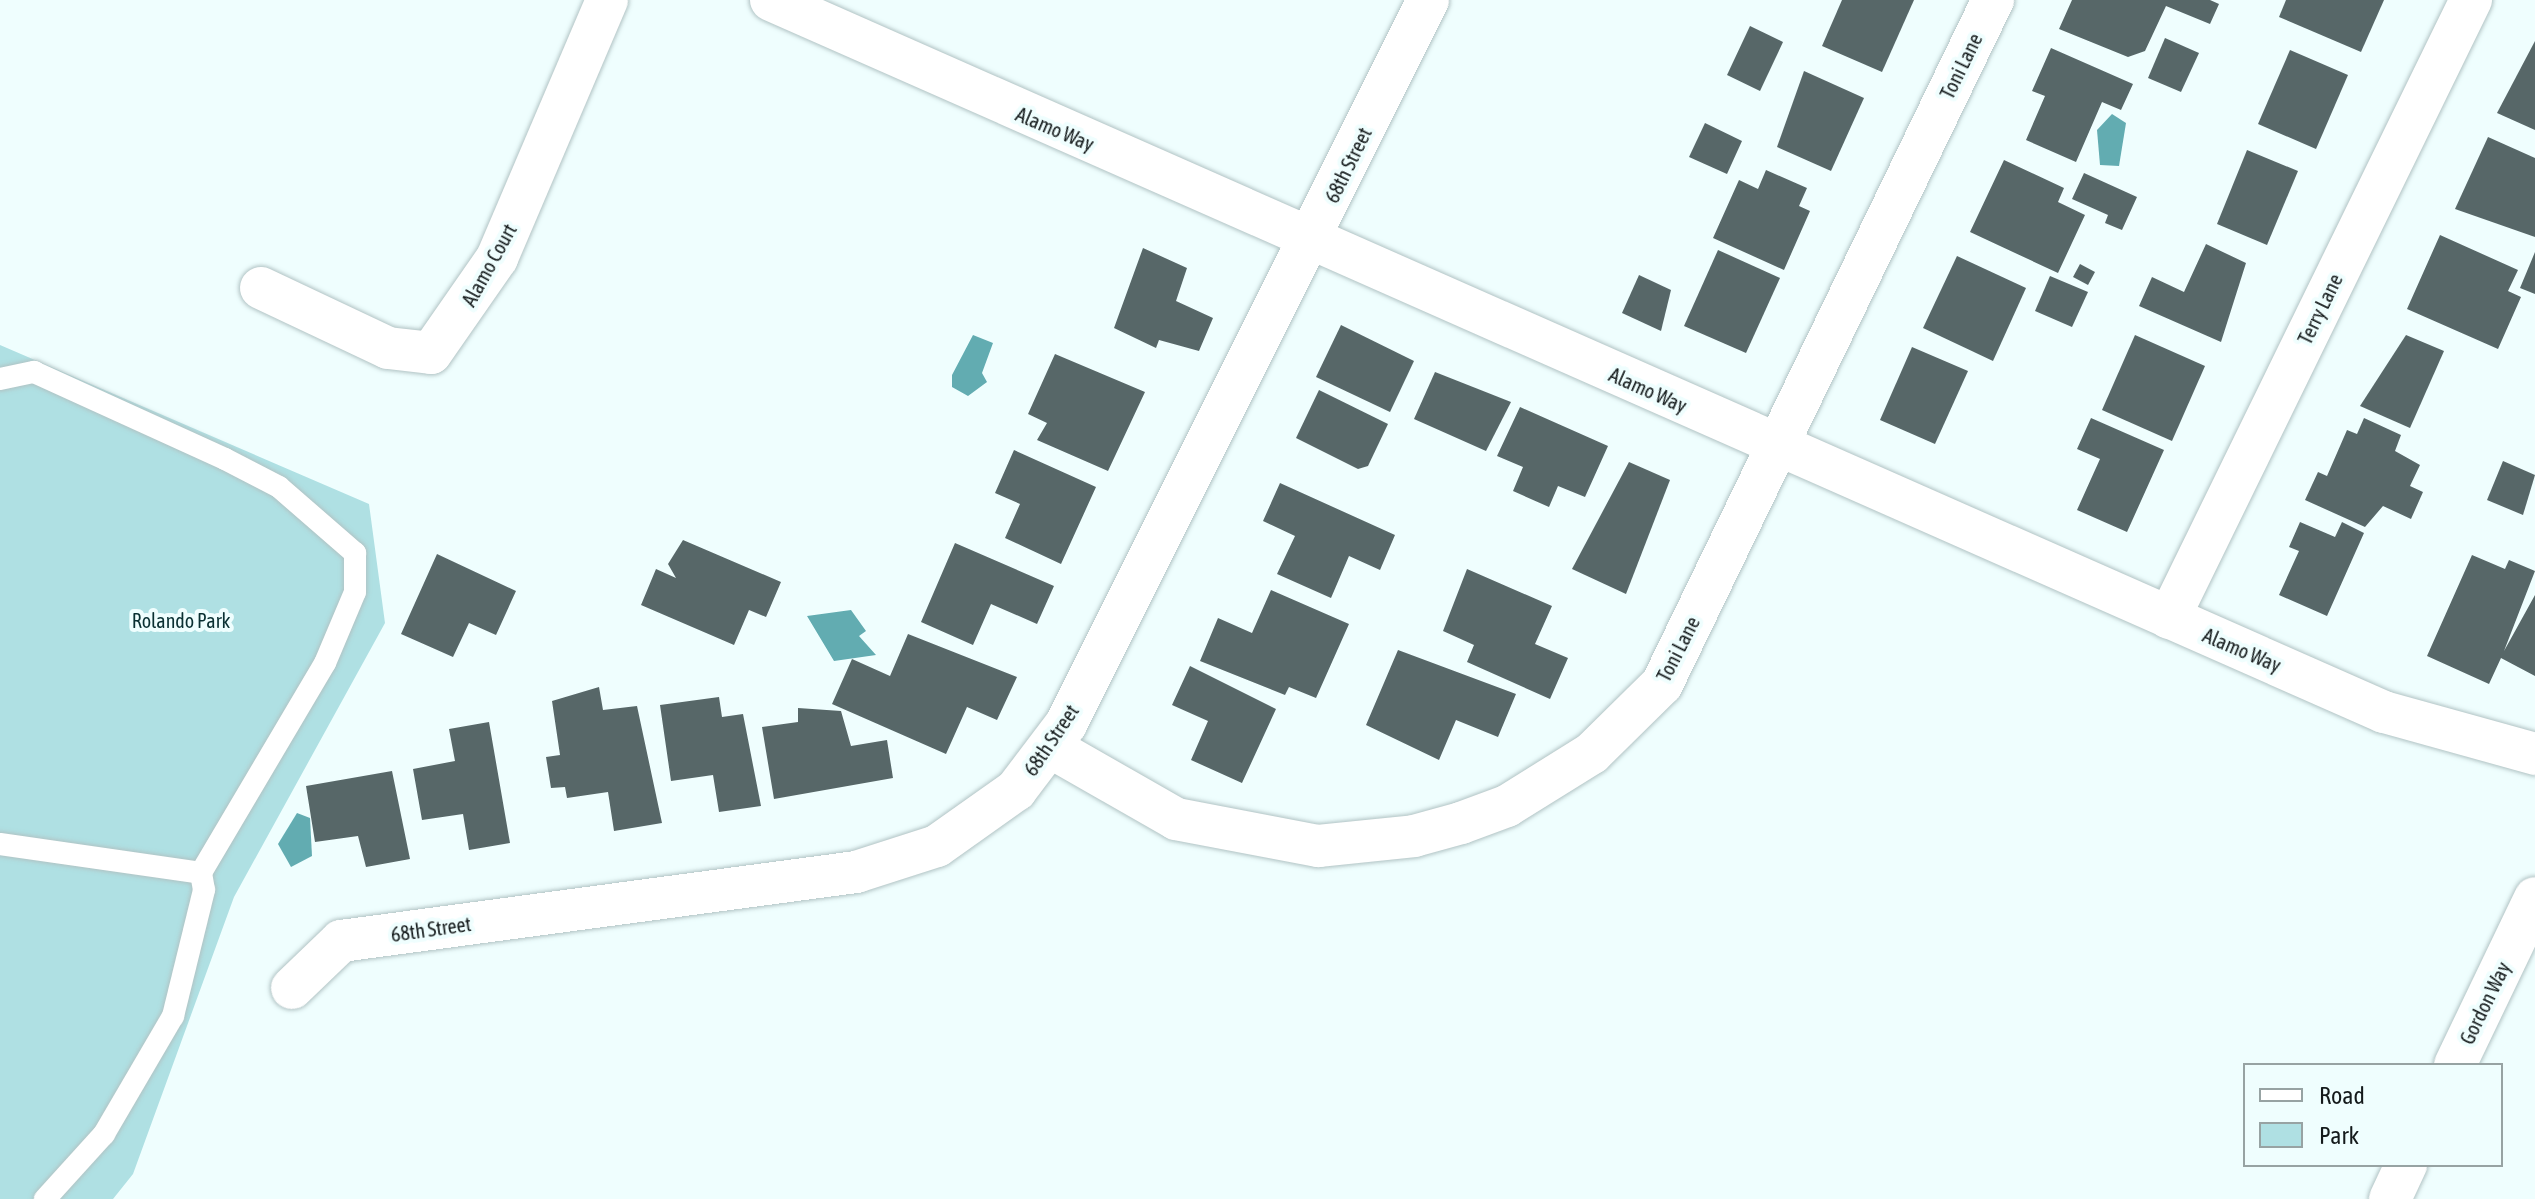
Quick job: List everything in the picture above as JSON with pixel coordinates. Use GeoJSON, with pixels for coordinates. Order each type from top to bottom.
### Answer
{"type":"FeatureCollection","features":[{"type":"Feature","properties":{"kind":"street","name":"Alamo Court"},"geometry":{"type":"LineString","coordinates":[[261,288],[388,348],[431,353],[497,258],[607,0]]}},
{"type":"Feature","properties":{"kind":"street","name":"Alamo Way"},"geometry":{"type":"LineString","coordinates":[[771,0],[1775,446],[2384,712],[2535,754]]}},
{"type":"Feature","properties":{"kind":"street","name":"68th Street"},"geometry":{"type":"LineString","coordinates":[[292,988],[341,941],[856,872],[937,846],[1016,790],[1050,747],[1312,240],[1428,0]]}},
{"type":"Feature","properties":{"kind":"street","name":"Toni Lane"},"geometry":{"type":"LineString","coordinates":[[1050,747],[1154,810],[1270,842],[1414,836],[1507,806],[1592,753],[1662,684],[1993,0]]}},
{"type":"Feature","properties":{"kind":"street","name":"Terry Lane"},"geometry":{"type":"LineString","coordinates":[[2169,618],[2471,0]]}},
{"type":"Feature","properties":{"kind":"street","name":"Gordon Way"},"geometry":{"type":"LineString","coordinates":[[2456,1063],[2535,898]]}},
{"type":"Feature","properties":{"kind":"street"},"geometry":{"type":"LineString","coordinates":[[2390,1199],[2405,1167]]}},
{"type":"Feature","properties":{"kind":"lane"},"geometry":{"type":"LineString","coordinates":[[0,379],[34,372],[225,459],[279,487],[355,553],[355,592],[325,663],[201,873],[204,908],[173,1016],[104,1134],[45,1199]]}},
{"type":"Feature","properties":{"kind":"lane"},"geometry":{"type":"LineString","coordinates":[[0,844],[201,873]]}},
{"type":"Feature","properties":{"kind":"green space","name":"Rolando Park"},"geometry":{"type":"Polygon","coordinates":[[[0,345],[369,504],[385,623],[234,897],[133,1174],[113,1199],[0,1199],[0,345]]]}},
{"type":"Feature","properties":{"kind":"shaded area"},"geometry":{"type":"Polygon","coordinates":[[[2112,114],[2126,123],[2119,166],[2100,165],[2097,130],[2112,114]]]}},
{"type":"Feature","properties":{"kind":"shaded area"},"geometry":{"type":"Polygon","coordinates":[[[973,335],[993,343],[982,373],[987,382],[968,396],[952,387],[952,375],[973,335]]]}},
{"type":"Feature","properties":{"kind":"shaded area"},"geometry":{"type":"Polygon","coordinates":[[[851,610],[866,631],[859,636],[876,655],[834,661],[807,616],[851,610]]]}},
{"type":"Feature","properties":{"kind":"shaded area"},"geometry":{"type":"Polygon","coordinates":[[[297,813],[310,818],[312,856],[291,867],[278,844],[297,813]]]}},
{"type":"Feature","properties":{"kind":"building"},"geometry":{"type":"Polygon","coordinates":[[[1842,0],[1914,0],[1882,72],[1822,46],[1842,0]]]}},
{"type":"Feature","properties":{"kind":"building"},"geometry":{"type":"Polygon","coordinates":[[[2072,0],[2210,0],[2219,4],[2210,24],[2166,6],[2145,51],[2128,57],[2059,29],[2072,0]]]}},
{"type":"Feature","properties":{"kind":"building"},"geometry":{"type":"Polygon","coordinates":[[[2286,0],[2384,0],[2361,52],[2279,17],[2286,0]]]}},
{"type":"Feature","properties":{"kind":"building"},"geometry":{"type":"Polygon","coordinates":[[[1750,26],[1783,42],[1760,91],[1727,75],[1750,26]]]}},
{"type":"Feature","properties":{"kind":"building"},"geometry":{"type":"Polygon","coordinates":[[[2165,38],[2199,53],[2181,92],[2148,78],[2165,38]]]}},
{"type":"Feature","properties":{"kind":"building"},"geometry":{"type":"Polygon","coordinates":[[[2535,41],[2535,130],[2497,113],[2535,41]]]}},
{"type":"Feature","properties":{"kind":"building"},"geometry":{"type":"Polygon","coordinates":[[[2051,48],[2133,84],[2121,110],[2102,102],[2076,162],[2026,140],[2045,96],[2032,91],[2051,48]]]}},
{"type":"Feature","properties":{"kind":"building"},"geometry":{"type":"Polygon","coordinates":[[[2290,50],[2348,75],[2316,149],[2258,124],[2290,50]]]}},
{"type":"Feature","properties":{"kind":"building"},"geometry":{"type":"Polygon","coordinates":[[[1804,71],[1864,98],[1831,171],[1777,147],[1804,71]]]}},
{"type":"Feature","properties":{"kind":"building"},"geometry":{"type":"Polygon","coordinates":[[[1705,123],[1742,141],[1727,174],[1689,157],[1705,123]]]}},
{"type":"Feature","properties":{"kind":"building"},"geometry":{"type":"Polygon","coordinates":[[[2488,137],[2535,158],[2535,237],[2455,209],[2488,137]]]}},
{"type":"Feature","properties":{"kind":"building"},"geometry":{"type":"Polygon","coordinates":[[[2247,150],[2298,171],[2267,245],[2217,224],[2247,150]]]}},
{"type":"Feature","properties":{"kind":"building"},"geometry":{"type":"Polygon","coordinates":[[[2004,160],[2064,188],[2058,202],[2085,215],[2058,273],[1970,232],[2004,160]]]}},
{"type":"Feature","properties":{"kind":"building"},"geometry":{"type":"Polygon","coordinates":[[[1766,170],[1807,188],[1799,206],[1810,211],[1784,270],[1713,238],[1739,180],[1758,189],[1766,170]]]}},
{"type":"Feature","properties":{"kind":"building"},"geometry":{"type":"Polygon","coordinates":[[[2084,173],[2137,197],[2122,230],[2105,223],[2108,215],[2072,199],[2084,173]]]}},
{"type":"Feature","properties":{"kind":"building"},"geometry":{"type":"Polygon","coordinates":[[[2440,235],[2518,270],[2508,291],[2521,297],[2498,349],[2407,309],[2440,235]]]}},
{"type":"Feature","properties":{"kind":"building"},"geometry":{"type":"Polygon","coordinates":[[[2206,244],[2246,263],[2221,342],[2139,306],[2152,277],[2184,292],[2206,244]]]}},
{"type":"Feature","properties":{"kind":"building"},"geometry":{"type":"Polygon","coordinates":[[[1143,248],[1187,268],[1176,301],[1213,318],[1199,351],[1159,340],[1156,348],[1114,328],[1143,248]]]}},
{"type":"Feature","properties":{"kind":"building"},"geometry":{"type":"Polygon","coordinates":[[[1718,250],[1780,278],[1746,353],[1684,326],[1718,250]]]}},
{"type":"Feature","properties":{"kind":"building"},"geometry":{"type":"Polygon","coordinates":[[[2535,252],[2535,294],[2520,288],[2535,252]]]}},
{"type":"Feature","properties":{"kind":"building"},"geometry":{"type":"Polygon","coordinates":[[[1957,256],[2026,288],[1993,361],[1923,328],[1957,256]]]}},
{"type":"Feature","properties":{"kind":"building"},"geometry":{"type":"Polygon","coordinates":[[[2080,264],[2095,272],[2088,285],[2073,277],[2080,264]]]}},
{"type":"Feature","properties":{"kind":"building"},"geometry":{"type":"Polygon","coordinates":[[[1639,275],[1671,290],[1661,331],[1622,313],[1639,275]]]}},
{"type":"Feature","properties":{"kind":"building"},"geometry":{"type":"Polygon","coordinates":[[[2050,276],[2088,292],[2072,327],[2035,311],[2050,276]]]}},
{"type":"Feature","properties":{"kind":"building"},"geometry":{"type":"Polygon","coordinates":[[[1341,325],[1414,361],[1390,412],[1316,377],[1341,325]]]}},
{"type":"Feature","properties":{"kind":"building"},"geometry":{"type":"Polygon","coordinates":[[[2135,335],[2205,366],[2172,441],[2102,410],[2135,335]]]}},
{"type":"Feature","properties":{"kind":"building"},"geometry":{"type":"Polygon","coordinates":[[[2406,335],[2444,351],[2410,428],[2360,406],[2406,335]]]}},
{"type":"Feature","properties":{"kind":"building"},"geometry":{"type":"Polygon","coordinates":[[[1912,347],[1968,371],[1935,444],[1880,420],[1912,347]]]}},
{"type":"Feature","properties":{"kind":"building"},"geometry":{"type":"Polygon","coordinates":[[[1055,354],[1145,392],[1108,471],[1037,440],[1047,423],[1028,414],[1055,354]]]}},
{"type":"Feature","properties":{"kind":"building"},"geometry":{"type":"Polygon","coordinates":[[[1435,372],[1511,402],[1486,451],[1414,419],[1435,372]]]}},
{"type":"Feature","properties":{"kind":"building"},"geometry":{"type":"Polygon","coordinates":[[[1319,390],[1388,424],[1368,466],[1358,469],[1296,438],[1319,390]]]}},
{"type":"Feature","properties":{"kind":"building"},"geometry":{"type":"Polygon","coordinates":[[[1520,407],[1608,446],[1585,497],[1558,486],[1549,507],[1513,491],[1523,467],[1497,456],[1520,407]]]}},
{"type":"Feature","properties":{"kind":"building"},"geometry":{"type":"Polygon","coordinates":[[[2091,418],[2164,450],[2127,532],[2077,510],[2100,459],[2077,449],[2091,418]]]}},
{"type":"Feature","properties":{"kind":"building"},"geometry":{"type":"Polygon","coordinates":[[[2364,418],[2401,435],[2395,451],[2420,465],[2410,486],[2423,492],[2411,519],[2383,506],[2365,527],[2305,500],[2318,472],[2327,476],[2347,430],[2357,434],[2364,418]]]}},
{"type":"Feature","properties":{"kind":"building"},"geometry":{"type":"Polygon","coordinates":[[[1014,450],[1096,487],[1061,564],[1005,538],[1020,504],[995,493],[1014,450]]]}},
{"type":"Feature","properties":{"kind":"building"},"geometry":{"type":"Polygon","coordinates":[[[2503,461],[2535,475],[2523,515],[2487,500],[2503,461]]]}},
{"type":"Feature","properties":{"kind":"building"},"geometry":{"type":"Polygon","coordinates":[[[1629,462],[1670,480],[1626,594],[1572,569],[1629,462]]]}},
{"type":"Feature","properties":{"kind":"building"},"geometry":{"type":"Polygon","coordinates":[[[1280,483],[1395,535],[1380,570],[1349,556],[1331,598],[1277,574],[1295,536],[1263,521],[1280,483]]]}},
{"type":"Feature","properties":{"kind":"building"},"geometry":{"type":"Polygon","coordinates":[[[2300,522],[2335,537],[2342,522],[2364,533],[2327,616],[2279,595],[2299,551],[2289,547],[2300,522]]]}},
{"type":"Feature","properties":{"kind":"building"},"geometry":{"type":"Polygon","coordinates":[[[683,540],[781,582],[766,617],[749,610],[734,645],[641,605],[656,569],[676,578],[668,564],[683,540]]]}},
{"type":"Feature","properties":{"kind":"building"},"geometry":{"type":"Polygon","coordinates":[[[955,543],[1054,586],[1037,624],[991,604],[973,645],[921,622],[955,543]]]}},
{"type":"Feature","properties":{"kind":"building"},"geometry":{"type":"Polygon","coordinates":[[[437,554],[516,591],[496,635],[469,623],[453,657],[401,634],[437,554]]]}},
{"type":"Feature","properties":{"kind":"building"},"geometry":{"type":"Polygon","coordinates":[[[2472,555],[2505,569],[2509,560],[2535,571],[2504,651],[2535,595],[2535,676],[2501,658],[2489,684],[2427,656],[2472,555]]]}},
{"type":"Feature","properties":{"kind":"building"},"geometry":{"type":"Polygon","coordinates":[[[1467,569],[1552,606],[1535,644],[1568,658],[1550,699],[1467,662],[1474,645],[1443,631],[1467,569]]]}},
{"type":"Feature","properties":{"kind":"building"},"geometry":{"type":"Polygon","coordinates":[[[1271,590],[1349,624],[1316,698],[1289,687],[1285,695],[1200,661],[1218,618],[1252,633],[1271,590]]]}},
{"type":"Feature","properties":{"kind":"building"},"geometry":{"type":"Polygon","coordinates":[[[908,634],[1017,677],[997,720],[967,707],[946,754],[832,704],[852,659],[890,676],[908,634]]]}},
{"type":"Feature","properties":{"kind":"building"},"geometry":{"type":"Polygon","coordinates":[[[1398,650],[1516,694],[1498,737],[1456,720],[1439,760],[1366,725],[1398,650]]]}},
{"type":"Feature","properties":{"kind":"building"},"geometry":{"type":"Polygon","coordinates":[[[1190,666],[1276,709],[1242,783],[1191,760],[1208,721],[1172,705],[1190,666]]]}},
{"type":"Feature","properties":{"kind":"building"},"geometry":{"type":"Polygon","coordinates":[[[599,687],[603,710],[637,706],[662,823],[614,831],[608,792],[567,798],[565,787],[551,788],[546,757],[560,755],[552,701],[599,687]]]}},
{"type":"Feature","properties":{"kind":"building"},"geometry":{"type":"Polygon","coordinates":[[[719,697],[722,717],[743,714],[761,806],[719,812],[713,775],[671,781],[660,705],[719,697]]]}},
{"type":"Feature","properties":{"kind":"building"},"geometry":{"type":"Polygon","coordinates":[[[798,708],[841,711],[851,746],[887,740],[893,778],[774,799],[762,727],[798,722],[798,708]]]}},
{"type":"Feature","properties":{"kind":"building"},"geometry":{"type":"Polygon","coordinates":[[[489,722],[510,843],[469,850],[463,814],[422,820],[413,769],[455,761],[449,729],[489,722]]]}},
{"type":"Feature","properties":{"kind":"building"},"geometry":{"type":"Polygon","coordinates":[[[392,771],[410,859],[366,867],[358,836],[315,842],[306,786],[392,771]]]}}]}
